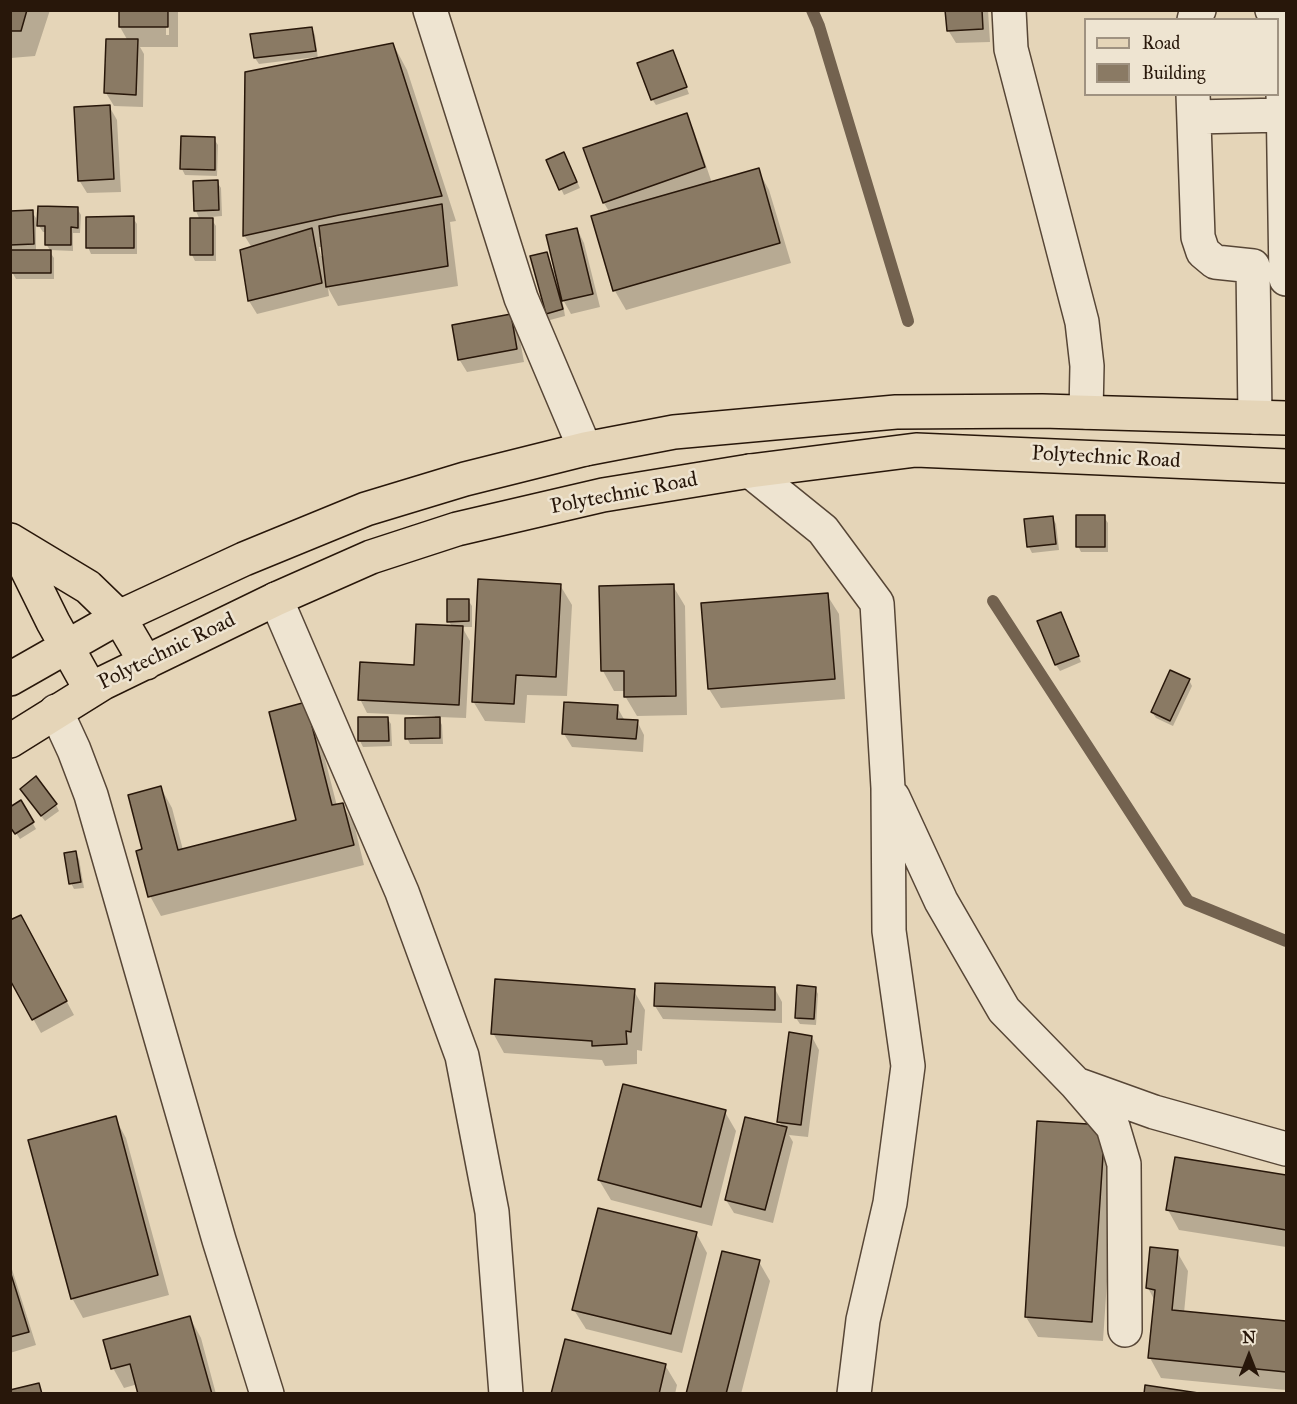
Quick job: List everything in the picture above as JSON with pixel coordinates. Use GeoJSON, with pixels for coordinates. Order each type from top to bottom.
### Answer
{"type":"FeatureCollection","features":[{"type":"Feature","properties":{"kind":"main road","name":"Polytechnic Road"},"geometry":{"type":"LineString","coordinates":[[10,679],[119,618],[244,559],[366,509],[465,479],[585,449],[674,432],[896,412],[1086,412],[1271,418]]}},
{"type":"Feature","properties":{"kind":"main road","name":"Polytechnic Road"},"geometry":{"type":"LineString","coordinates":[[10,741],[91,690],[276,599],[371,557],[457,529],[603,495],[750,471],[916,450],[1287,466]]}},
{"type":"Feature","properties":{"kind":"main road"},"geometry":{"type":"LineString","coordinates":[[13,542],[88,587],[119,618],[146,663]]}},
{"type":"Feature","properties":{"kind":"main road"},"geometry":{"type":"LineString","coordinates":[[13,542],[91,690]]}},
{"type":"Feature","properties":{"kind":"street"},"geometry":{"type":"LineString","coordinates":[[430,10],[521,298],[585,449]]}},
{"type":"Feature","properties":{"kind":"street"},"geometry":{"type":"LineString","coordinates":[[1009,10],[1011,49],[1082,322],[1088,366],[1086,412]]}},
{"type":"Feature","properties":{"kind":"street"},"geometry":{"type":"LineString","coordinates":[[1279,22],[1282,29],[1287,279]]}},
{"type":"Feature","properties":{"kind":"street"},"geometry":{"type":"LineString","coordinates":[[1284,115],[1194,106],[1198,237],[1203,252],[1215,262],[1253,266],[1286,264]]}},
{"type":"Feature","properties":{"kind":"street"},"geometry":{"type":"LineString","coordinates":[[1253,266],[1271,418]]}},
{"type":"Feature","properties":{"kind":"street"},"geometry":{"type":"LineString","coordinates":[[750,471],[823,530],[877,603],[888,788],[890,931],[908,1066],[890,1203],[862,1320],[854,1394]]}},
{"type":"Feature","properties":{"kind":"street"},"geometry":{"type":"LineString","coordinates":[[276,599],[402,892],[462,1056],[492,1212],[506,1394]]}},
{"type":"Feature","properties":{"kind":"street"},"geometry":{"type":"LineString","coordinates":[[56,711],[91,795],[219,1239],[267,1394]]}},
{"type":"Feature","properties":{"kind":"street"},"geometry":{"type":"LineString","coordinates":[[888,788],[942,901],[1004,1010],[1076,1084],[1113,1127],[1124,1164],[1125,1330]]}},
{"type":"Feature","properties":{"kind":"street"},"geometry":{"type":"LineString","coordinates":[[1076,1084],[1154,1112],[1287,1149]]}},
{"type":"Feature","properties":{"kind":"building"},"geometry":{"type":"Polygon","coordinates":[[[10,10],[27,10],[21,31],[10,31],[10,10]]]}},
{"type":"Feature","properties":{"kind":"building"},"geometry":{"type":"Polygon","coordinates":[[[119,10],[168,10],[168,27],[119,27],[119,10]]]}},
{"type":"Feature","properties":{"kind":"building"},"geometry":{"type":"Polygon","coordinates":[[[945,10],[982,10],[983,29],[947,31],[945,10]]]}},
{"type":"Feature","properties":{"kind":"building"},"geometry":{"type":"Polygon","coordinates":[[[312,27],[316,51],[254,58],[250,34],[312,27]]]}},
{"type":"Feature","properties":{"kind":"building"},"geometry":{"type":"Polygon","coordinates":[[[106,39],[138,39],[136,95],[104,93],[106,39]]]}},
{"type":"Feature","properties":{"kind":"building"},"geometry":{"type":"Polygon","coordinates":[[[393,43],[442,196],[243,236],[245,72],[393,43]]]}},
{"type":"Feature","properties":{"kind":"building"},"geometry":{"type":"Polygon","coordinates":[[[673,50],[687,87],[651,100],[637,63],[673,50]]]}},
{"type":"Feature","properties":{"kind":"building"},"geometry":{"type":"Polygon","coordinates":[[[110,105],[114,179],[78,181],[74,107],[110,105]]]}},
{"type":"Feature","properties":{"kind":"building"},"geometry":{"type":"Polygon","coordinates":[[[687,113],[705,167],[603,203],[583,148],[687,113]]]}},
{"type":"Feature","properties":{"kind":"building"},"geometry":{"type":"Polygon","coordinates":[[[181,136],[215,137],[215,170],[180,169],[181,136]]]}},
{"type":"Feature","properties":{"kind":"building"},"geometry":{"type":"Polygon","coordinates":[[[564,152],[577,182],[559,190],[546,160],[564,152]]]}},
{"type":"Feature","properties":{"kind":"building"},"geometry":{"type":"Polygon","coordinates":[[[759,168],[780,243],[613,291],[591,216],[759,168]]]}},
{"type":"Feature","properties":{"kind":"building"},"geometry":{"type":"Polygon","coordinates":[[[218,180],[219,210],[194,211],[193,181],[218,180]]]}},
{"type":"Feature","properties":{"kind":"building"},"geometry":{"type":"Polygon","coordinates":[[[442,204],[448,266],[326,287],[319,226],[442,204]]]}},
{"type":"Feature","properties":{"kind":"building"},"geometry":{"type":"Polygon","coordinates":[[[38,206],[78,207],[78,228],[71,227],[71,245],[45,245],[45,226],[37,226],[38,206]]]}},
{"type":"Feature","properties":{"kind":"building"},"geometry":{"type":"Polygon","coordinates":[[[33,210],[34,244],[10,245],[10,211],[33,210]]]}},
{"type":"Feature","properties":{"kind":"building"},"geometry":{"type":"Polygon","coordinates":[[[134,216],[134,248],[86,248],[86,217],[134,216]]]}},
{"type":"Feature","properties":{"kind":"building"},"geometry":{"type":"Polygon","coordinates":[[[190,218],[213,218],[213,255],[190,255],[190,218]]]}},
{"type":"Feature","properties":{"kind":"building"},"geometry":{"type":"Polygon","coordinates":[[[312,228],[322,283],[248,301],[240,250],[312,228]]]}},
{"type":"Feature","properties":{"kind":"building"},"geometry":{"type":"Polygon","coordinates":[[[577,228],[593,294],[562,301],[546,235],[577,228]]]}},
{"type":"Feature","properties":{"kind":"building"},"geometry":{"type":"Polygon","coordinates":[[[10,250],[51,250],[51,273],[10,273],[10,250]]]}},
{"type":"Feature","properties":{"kind":"building"},"geometry":{"type":"Polygon","coordinates":[[[547,252],[563,309],[546,314],[530,256],[547,252]]]}},
{"type":"Feature","properties":{"kind":"building"},"geometry":{"type":"Polygon","coordinates":[[[511,314],[517,349],[458,360],[452,325],[511,314]]]}},
{"type":"Feature","properties":{"kind":"building"},"geometry":{"type":"Polygon","coordinates":[[[1076,515],[1105,515],[1105,547],[1076,547],[1076,515]]]}},
{"type":"Feature","properties":{"kind":"building"},"geometry":{"type":"Polygon","coordinates":[[[1053,516],[1056,544],[1027,547],[1024,519],[1053,516]]]}},
{"type":"Feature","properties":{"kind":"building"},"geometry":{"type":"Polygon","coordinates":[[[478,579],[561,584],[556,677],[516,675],[514,704],[472,702],[478,579]]]}},
{"type":"Feature","properties":{"kind":"building"},"geometry":{"type":"Polygon","coordinates":[[[674,584],[676,696],[624,697],[624,671],[601,671],[599,586],[674,584]]]}},
{"type":"Feature","properties":{"kind":"building"},"geometry":{"type":"Polygon","coordinates":[[[828,593],[835,679],[708,689],[701,603],[828,593]]]}},
{"type":"Feature","properties":{"kind":"building"},"geometry":{"type":"Polygon","coordinates":[[[447,599],[469,599],[469,621],[447,622],[447,599]]]}},
{"type":"Feature","properties":{"kind":"building"},"geometry":{"type":"Polygon","coordinates":[[[1061,612],[1079,656],[1055,665],[1037,621],[1061,612]]]}},
{"type":"Feature","properties":{"kind":"building"},"geometry":{"type":"Polygon","coordinates":[[[416,624],[463,626],[459,705],[358,700],[360,662],[414,665],[416,624]]]}},
{"type":"Feature","properties":{"kind":"building"},"geometry":{"type":"Polygon","coordinates":[[[1170,670],[1190,679],[1170,721],[1151,712],[1170,670]]]}},
{"type":"Feature","properties":{"kind":"building"},"geometry":{"type":"Polygon","coordinates":[[[306,702],[332,805],[343,803],[354,845],[148,897],[136,851],[142,849],[128,795],[161,786],[178,850],[296,820],[269,712],[306,702]]]}},
{"type":"Feature","properties":{"kind":"building"},"geometry":{"type":"Polygon","coordinates":[[[564,702],[618,705],[617,719],[638,720],[636,739],[562,734],[564,702]]]}},
{"type":"Feature","properties":{"kind":"building"},"geometry":{"type":"Polygon","coordinates":[[[358,717],[388,717],[389,741],[358,741],[358,717]]]}},
{"type":"Feature","properties":{"kind":"building"},"geometry":{"type":"Polygon","coordinates":[[[440,717],[440,738],[405,739],[405,718],[440,717]]]}},
{"type":"Feature","properties":{"kind":"building"},"geometry":{"type":"Polygon","coordinates":[[[36,776],[57,804],[41,816],[20,789],[36,776]]]}},
{"type":"Feature","properties":{"kind":"building"},"geometry":{"type":"Polygon","coordinates":[[[21,800],[34,822],[15,834],[10,827],[10,807],[21,800]]]}},
{"type":"Feature","properties":{"kind":"building"},"geometry":{"type":"Polygon","coordinates":[[[76,851],[81,882],[69,884],[64,853],[76,851]]]}},
{"type":"Feature","properties":{"kind":"building"},"geometry":{"type":"Polygon","coordinates":[[[21,915],[67,1001],[32,1020],[10,980],[10,920],[21,915]]]}},
{"type":"Feature","properties":{"kind":"building"},"geometry":{"type":"Polygon","coordinates":[[[495,979],[635,989],[631,1032],[626,1031],[627,1044],[592,1046],[592,1041],[491,1034],[495,979]]]}},
{"type":"Feature","properties":{"kind":"building"},"geometry":{"type":"Polygon","coordinates":[[[655,983],[775,987],[775,1010],[654,1006],[655,983]]]}},
{"type":"Feature","properties":{"kind":"building"},"geometry":{"type":"Polygon","coordinates":[[[797,985],[816,987],[814,1019],[795,1018],[797,985]]]}},
{"type":"Feature","properties":{"kind":"building"},"geometry":{"type":"Polygon","coordinates":[[[789,1032],[812,1036],[801,1125],[777,1122],[789,1032]]]}},
{"type":"Feature","properties":{"kind":"building"},"geometry":{"type":"Polygon","coordinates":[[[623,1084],[726,1110],[701,1207],[598,1180],[623,1084]]]}},
{"type":"Feature","properties":{"kind":"building"},"geometry":{"type":"Polygon","coordinates":[[[116,1116],[158,1275],[71,1299],[28,1140],[116,1116]]]}},
{"type":"Feature","properties":{"kind":"building"},"geometry":{"type":"Polygon","coordinates":[[[745,1117],[787,1127],[765,1210],[725,1200],[745,1117]]]}},
{"type":"Feature","properties":{"kind":"building"},"geometry":{"type":"Polygon","coordinates":[[[1037,1121],[1105,1125],[1092,1322],[1025,1317],[1037,1121]]]}},
{"type":"Feature","properties":{"kind":"building"},"geometry":{"type":"Polygon","coordinates":[[[1175,1157],[1286,1175],[1286,1230],[1166,1210],[1175,1157]]]}},
{"type":"Feature","properties":{"kind":"building"},"geometry":{"type":"Polygon","coordinates":[[[598,1208],[697,1232],[671,1334],[572,1310],[598,1208]]]}},
{"type":"Feature","properties":{"kind":"building"},"geometry":{"type":"Polygon","coordinates":[[[1150,1247],[1178,1250],[1172,1310],[1286,1321],[1286,1372],[1148,1358],[1155,1290],[1146,1288],[1150,1247]]]}},
{"type":"Feature","properties":{"kind":"building"},"geometry":{"type":"Polygon","coordinates":[[[722,1251],[760,1260],[726,1394],[686,1394],[722,1251]]]}},
{"type":"Feature","properties":{"kind":"building"},"geometry":{"type":"Polygon","coordinates":[[[10,1271],[29,1332],[10,1337],[10,1271]]]}},
{"type":"Feature","properties":{"kind":"building"},"geometry":{"type":"Polygon","coordinates":[[[190,1316],[212,1394],[138,1394],[130,1364],[111,1369],[103,1340],[190,1316]]]}},
{"type":"Feature","properties":{"kind":"building"},"geometry":{"type":"Polygon","coordinates":[[[565,1339],[666,1364],[659,1394],[551,1394],[565,1339]]]}},
{"type":"Feature","properties":{"kind":"building"},"geometry":{"type":"Polygon","coordinates":[[[39,1383],[42,1394],[10,1394],[10,1390],[39,1383]]]}},
{"type":"Feature","properties":{"kind":"building"},"geometry":{"type":"Polygon","coordinates":[[[1145,1385],[1205,1394],[1144,1394],[1145,1385]]]}},
{"type":"Feature","properties":{"kind":"waterway"},"geometry":{"type":"LineString","coordinates":[[812,10],[819,26],[908,321]]}},
{"type":"Feature","properties":{"kind":"waterway"},"geometry":{"type":"LineString","coordinates":[[993,601],[1188,901],[1286,941]]}}]}
